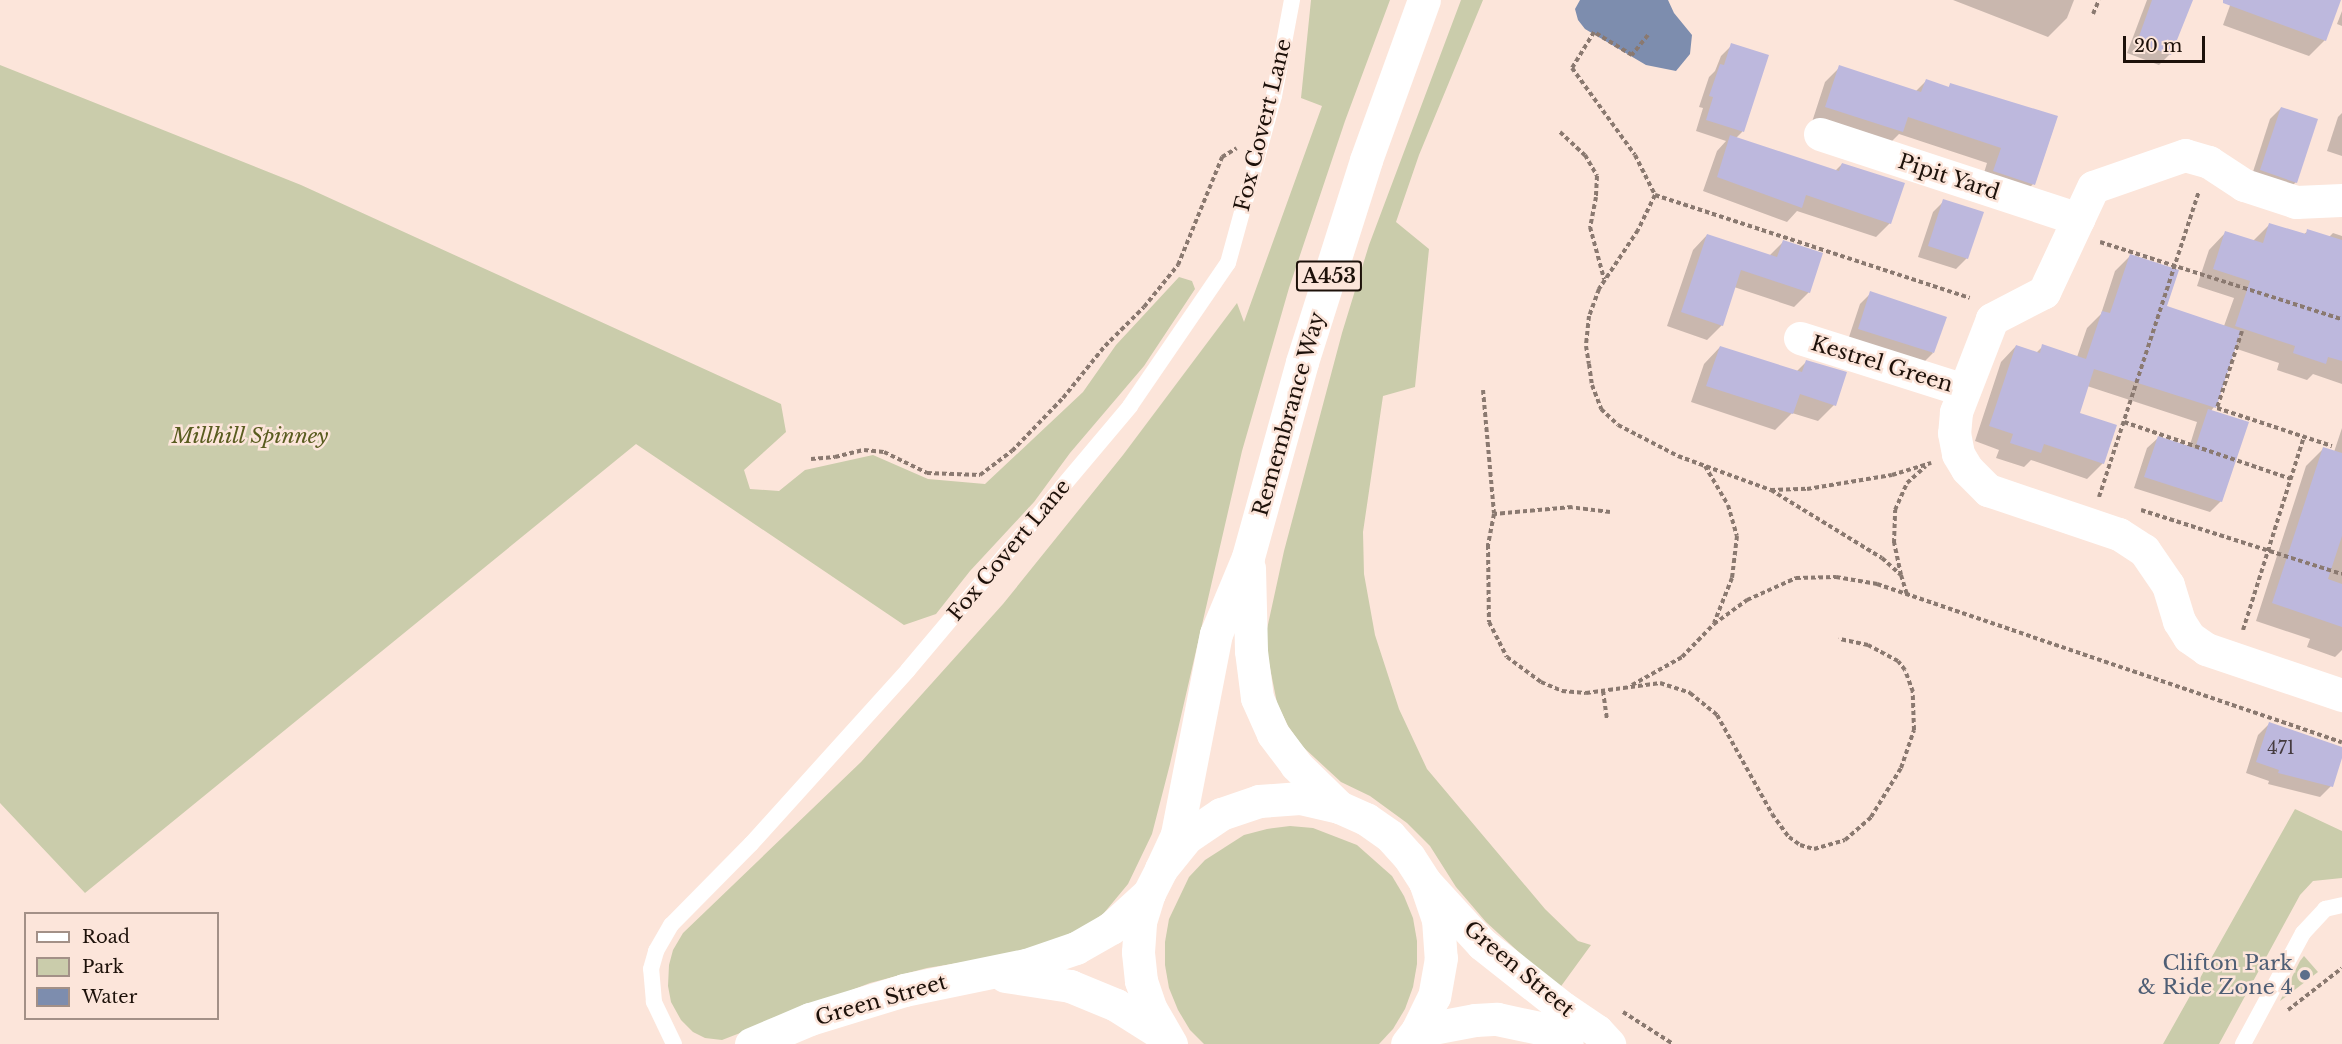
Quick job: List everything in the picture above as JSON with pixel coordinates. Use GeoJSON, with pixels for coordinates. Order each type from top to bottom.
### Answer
{"type":"FeatureCollection","features":[{"type":"Feature","properties":{"kind":"main road","name":"Remembrance Way"},"geometry":{"type":"LineString","coordinates":[[1155,881],[1178,834],[1216,634],[1248,557],[1302,362],[1366,160],[1424,0]]}},
{"type":"Feature","properties":{"kind":"main road","name":"Pipit Yard"},"geometry":{"type":"LineString","coordinates":[[1820,134],[2075,226]]}},
{"type":"Feature","properties":{"kind":"main road"},"geometry":{"type":"LineString","coordinates":[[2342,200],[2296,202],[2244,185],[2209,162],[2185,155],[2093,187],[2044,292],[1992,319],[1956,412],[1954,433],[1945,458],[1967,469],[1988,490],[2119,534],[2144,550],[2168,585],[2180,621],[2189,637],[2206,649],[2342,695]]}},
{"type":"Feature","properties":{"kind":"main road","name":"Kestrel Green"},"geometry":{"type":"LineString","coordinates":[[1800,338],[1965,390]]}},
{"type":"Feature","properties":{"kind":"main road","name":"Remembrance Way"},"geometry":{"type":"LineString","coordinates":[[1248,557],[1251,651],[1257,698],[1273,734],[1296,765],[1340,807]]}},
{"type":"Feature","properties":{"kind":"main road"},"geometry":{"type":"LineString","coordinates":[[1168,1040],[1151,1010],[1141,981],[1138,952],[1140,922],[1155,881],[1187,837],[1221,814],[1259,801],[1300,798],[1340,807],[1366,819],[1390,836],[1409,857],[1425,882],[1438,919],[1441,958],[1434,996],[1412,1037]]}},
{"type":"Feature","properties":{"kind":"main road","name":"Green Street"},"geometry":{"type":"LineString","coordinates":[[751,1044],[857,1004],[904,990],[1026,965],[1076,948],[1111,928],[1155,881]]}},
{"type":"Feature","properties":{"kind":"main road","name":"Green Street"},"geometry":{"type":"LineString","coordinates":[[1425,882],[1482,944],[1563,1008],[1610,1040]]}},
{"type":"Feature","properties":{"kind":"main road","name":"Green Street"},"geometry":{"type":"LineString","coordinates":[[979,974],[1033,979],[1070,986],[1116,1005],[1168,1040]]}},
{"type":"Feature","properties":{"kind":"main road","name":"Green Street"},"geometry":{"type":"LineString","coordinates":[[1412,1037],[1475,1020],[1497,1020],[1544,1029],[1567,1044]]}},
{"type":"Feature","properties":{"kind":"lane","name":"Fox Covert Lane"},"geometry":{"type":"LineString","coordinates":[[674,1044],[654,1002],[651,969],[656,951],[671,925],[751,844],[908,670],[1130,406],[1228,263],[1274,96],[1292,0]]}},
{"type":"Feature","properties":{"kind":"lane"},"geometry":{"type":"LineString","coordinates":[[2243,1044],[2303,933],[2315,916],[2325,909],[2342,905]]}},
{"type":"Feature","properties":{"kind":"path"},"geometry":{"type":"LineString","coordinates":[[2093,14],[2099,0]]}},
{"type":"Feature","properties":{"kind":"path"},"geometry":{"type":"LineString","coordinates":[[1648,35],[1632,55],[1594,32],[1572,69],[1635,155],[1655,195],[2008,311]]}},
{"type":"Feature","properties":{"kind":"path"},"geometry":{"type":"LineString","coordinates":[[1560,132],[1585,155],[1597,176],[1596,197],[1590,227],[1604,279]]}},
{"type":"Feature","properties":{"kind":"path"},"geometry":{"type":"LineString","coordinates":[[811,459],[835,457],[864,450],[885,452],[927,473],[980,475],[1004,457],[1064,398],[1105,346],[1144,307],[1178,265],[1222,157],[1232,149]]}},
{"type":"Feature","properties":{"kind":"path"},"geometry":{"type":"LineString","coordinates":[[2099,497],[2209,162]]}},
{"type":"Feature","properties":{"kind":"path"},"geometry":{"type":"LineString","coordinates":[[1655,195],[1633,239],[1604,279],[1589,316],[1586,346],[1592,385],[1601,409],[1610,419],[1632,433],[1705,466],[1771,490],[1882,558],[1901,575]]}},
{"type":"Feature","properties":{"kind":"path"},"geometry":{"type":"LineString","coordinates":[[2075,226],[2175,266],[2342,319]]}},
{"type":"Feature","properties":{"kind":"path"},"geometry":{"type":"LineString","coordinates":[[2242,331],[2217,408],[2332,446]]}},
{"type":"Feature","properties":{"kind":"path"},"geometry":{"type":"LineString","coordinates":[[1484,390],[1494,514],[1488,545],[1490,622],[1507,657],[1541,682],[1562,691],[1604,691],[1649,683],[1670,684],[1706,704],[1720,720],[1772,814],[1789,837],[1800,845],[1820,849],[1845,840],[1870,817],[1901,768],[1915,724],[1913,692],[1905,670],[1898,661],[1881,650],[1839,639]]}},
{"type":"Feature","properties":{"kind":"path"},"geometry":{"type":"LineString","coordinates":[[2124,422],[2291,479]]}},
{"type":"Feature","properties":{"kind":"path"},"geometry":{"type":"LineString","coordinates":[[2234,658],[2304,436]]}},
{"type":"Feature","properties":{"kind":"path"},"geometry":{"type":"LineString","coordinates":[[1771,490],[1806,489],[1892,475],[1945,458]]}},
{"type":"Feature","properties":{"kind":"path"},"geometry":{"type":"LineString","coordinates":[[1907,595],[1894,543],[1895,510],[1907,483],[1945,458]]}},
{"type":"Feature","properties":{"kind":"path"},"geometry":{"type":"LineString","coordinates":[[1705,466],[1728,505],[1737,536],[1732,578],[1714,624]]}},
{"type":"Feature","properties":{"kind":"path"},"geometry":{"type":"LineString","coordinates":[[2088,493],[2111,500]]}},
{"type":"Feature","properties":{"kind":"path"},"geometry":{"type":"LineString","coordinates":[[1494,514],[1572,507],[1610,512]]}},
{"type":"Feature","properties":{"kind":"path"},"geometry":{"type":"LineString","coordinates":[[2133,507],[2342,574]]}},
{"type":"Feature","properties":{"kind":"path"},"geometry":{"type":"LineString","coordinates":[[1626,687],[1682,657],[1714,624],[1747,600],[1796,578],[1836,577],[1876,584],[2342,742]]}},
{"type":"Feature","properties":{"kind":"path"},"geometry":{"type":"LineString","coordinates":[[1604,691],[1607,719]]}},
{"type":"Feature","properties":{"kind":"path"},"geometry":{"type":"LineString","coordinates":[[2282,1015],[2342,968]]}},
{"type":"Feature","properties":{"kind":"path"},"geometry":{"type":"LineString","coordinates":[[1622,1011],[1673,1044]]}},
{"type":"Feature","properties":{"kind":"green space"},"geometry":{"type":"Polygon","coordinates":[[[1311,0],[1390,0],[1345,121],[1289,288],[1242,451],[1152,834],[1128,884],[1104,913],[1075,935],[1014,954],[927,968],[870,983],[722,1040],[705,1038],[693,1032],[681,1020],[671,1002],[668,986],[669,965],[673,950],[683,933],[861,762],[1003,604],[1123,455],[1237,303],[1244,322],[1322,106],[1301,98],[1311,0]]]}},
{"type":"Feature","properties":{"kind":"green space"},"geometry":{"type":"Polygon","coordinates":[[[1461,0],[1483,0],[1419,155],[1396,222],[1429,249],[1415,387],[1383,396],[1363,532],[1364,574],[1375,635],[1399,709],[1427,769],[1545,909],[1578,941],[1591,945],[1559,989],[1486,922],[1456,887],[1430,846],[1407,823],[1370,796],[1341,782],[1302,746],[1288,726],[1277,703],[1267,653],[1267,629],[1284,551],[1342,333],[1369,245],[1461,0]]]}},
{"type":"Feature","properties":{"kind":"green space","name":"Millhill Spinney"},"geometry":{"type":"Polygon","coordinates":[[[0,65],[301,185],[781,404],[786,432],[744,470],[750,489],[779,491],[805,470],[873,455],[928,479],[985,484],[1083,392],[1116,345],[1179,277],[1192,281],[1195,289],[1144,366],[1070,453],[1034,502],[970,571],[936,614],[904,625],[636,444],[85,893],[0,803],[0,65]]]}},
{"type":"Feature","properties":{"kind":"green space"},"geometry":{"type":"Polygon","coordinates":[[[2295,809],[2342,831],[2342,878],[2313,881],[2300,895],[2219,1044],[2163,1044],[2295,809]]]}},
{"type":"Feature","properties":{"kind":"green space"},"geometry":{"type":"Polygon","coordinates":[[[1290,826],[1313,828],[1357,845],[1392,876],[1413,918],[1417,941],[1417,964],[1413,987],[1405,1009],[1393,1029],[1379,1044],[1204,1044],[1190,1030],[1169,988],[1165,965],[1165,942],[1169,919],[1189,877],[1205,860],[1244,835],[1290,826]]]}},
{"type":"Feature","properties":{"kind":"green space"},"geometry":{"type":"Polygon","coordinates":[[[2304,956],[2318,972],[2280,1001],[2300,961],[2304,956]]]}},
{"type":"Feature","properties":{"kind":"water"},"geometry":{"type":"Polygon","coordinates":[[[1580,0],[1668,0],[1674,13],[1692,35],[1690,54],[1676,71],[1646,65],[1585,29],[1578,20],[1575,9],[1580,0]]]}},
{"type":"Feature","properties":{"kind":"building"},"geometry":{"type":"Polygon","coordinates":[[[2152,0],[2193,0],[2171,55],[2137,42],[2152,0]]]}},
{"type":"Feature","properties":{"kind":"building"},"geometry":{"type":"Polygon","coordinates":[[[2223,0],[2341,0],[2326,41],[2223,3],[2223,0]]]}},
{"type":"Feature","properties":{"kind":"building"},"geometry":{"type":"Polygon","coordinates":[[[1731,43],[1769,55],[1744,132],[1706,120],[1713,97],[1709,96],[1720,64],[1724,65],[1731,43]]]}},
{"type":"Feature","properties":{"kind":"building"},"geometry":{"type":"Polygon","coordinates":[[[1839,65],[1921,92],[1926,79],[1949,87],[1950,83],[2058,116],[2035,185],[1993,171],[2001,148],[1908,117],[1903,132],[1825,107],[1839,65]]]}},
{"type":"Feature","properties":{"kind":"building"},"geometry":{"type":"Polygon","coordinates":[[[2281,107],[2318,119],[2297,183],[2260,170],[2281,107]]]}},
{"type":"Feature","properties":{"kind":"building"},"geometry":{"type":"Polygon","coordinates":[[[1730,135],[1839,171],[1842,163],[1905,183],[1891,224],[1806,195],[1802,208],[1717,177],[1730,135]]]}},
{"type":"Feature","properties":{"kind":"building"},"geometry":{"type":"Polygon","coordinates":[[[1943,199],[1984,212],[1968,259],[1928,246],[1943,199]]]}},
{"type":"Feature","properties":{"kind":"building"},"geometry":{"type":"Polygon","coordinates":[[[2269,223],[2306,234],[2307,229],[2342,240],[2342,361],[2328,357],[2326,364],[2293,353],[2295,346],[2235,326],[2250,281],[2213,269],[2225,231],[2263,243],[2269,223]]]}},
{"type":"Feature","properties":{"kind":"building"},"geometry":{"type":"Polygon","coordinates":[[[1707,234],[1777,257],[1783,240],[1823,253],[1810,293],[1741,270],[1723,326],[1681,312],[1707,234]]]}},
{"type":"Feature","properties":{"kind":"building"},"geometry":{"type":"Polygon","coordinates":[[[2130,254],[2179,270],[2167,306],[2241,331],[2216,408],[2094,369],[2080,413],[2117,425],[2104,464],[2044,444],[2041,453],[2010,443],[2013,434],[1989,426],[2016,345],[2040,353],[2042,344],[2086,359],[2102,311],[2110,313],[2130,254]]]}},
{"type":"Feature","properties":{"kind":"building"},"geometry":{"type":"Polygon","coordinates":[[[1870,291],[1947,317],[1934,353],[1858,329],[1870,291]]]}},
{"type":"Feature","properties":{"kind":"building"},"geometry":{"type":"Polygon","coordinates":[[[1720,346],[1802,372],[1806,360],[1847,372],[1836,406],[1800,394],[1793,414],[1706,386],[1720,346]]]}},
{"type":"Feature","properties":{"kind":"building"},"geometry":{"type":"Polygon","coordinates":[[[2208,409],[2249,422],[2222,502],[2144,477],[2158,436],[2195,448],[2208,409]]]}},
{"type":"Feature","properties":{"kind":"building"},"geometry":{"type":"Polygon","coordinates":[[[2323,447],[2342,453],[2342,536],[2328,579],[2342,584],[2342,627],[2272,603],[2323,447]]]}},
{"type":"Feature","properties":{"kind":"building"},"geometry":{"type":"Polygon","coordinates":[[[2269,722],[2342,747],[2342,758],[2333,787],[2278,773],[2279,770],[2256,762],[2269,722]]]}},
{"type":"Feature","properties":{"kind":"place","name":"Clifton Park & Ride Zone 4"},"geometry":{"type":"Point","coordinates":[2305,975]}}]}
